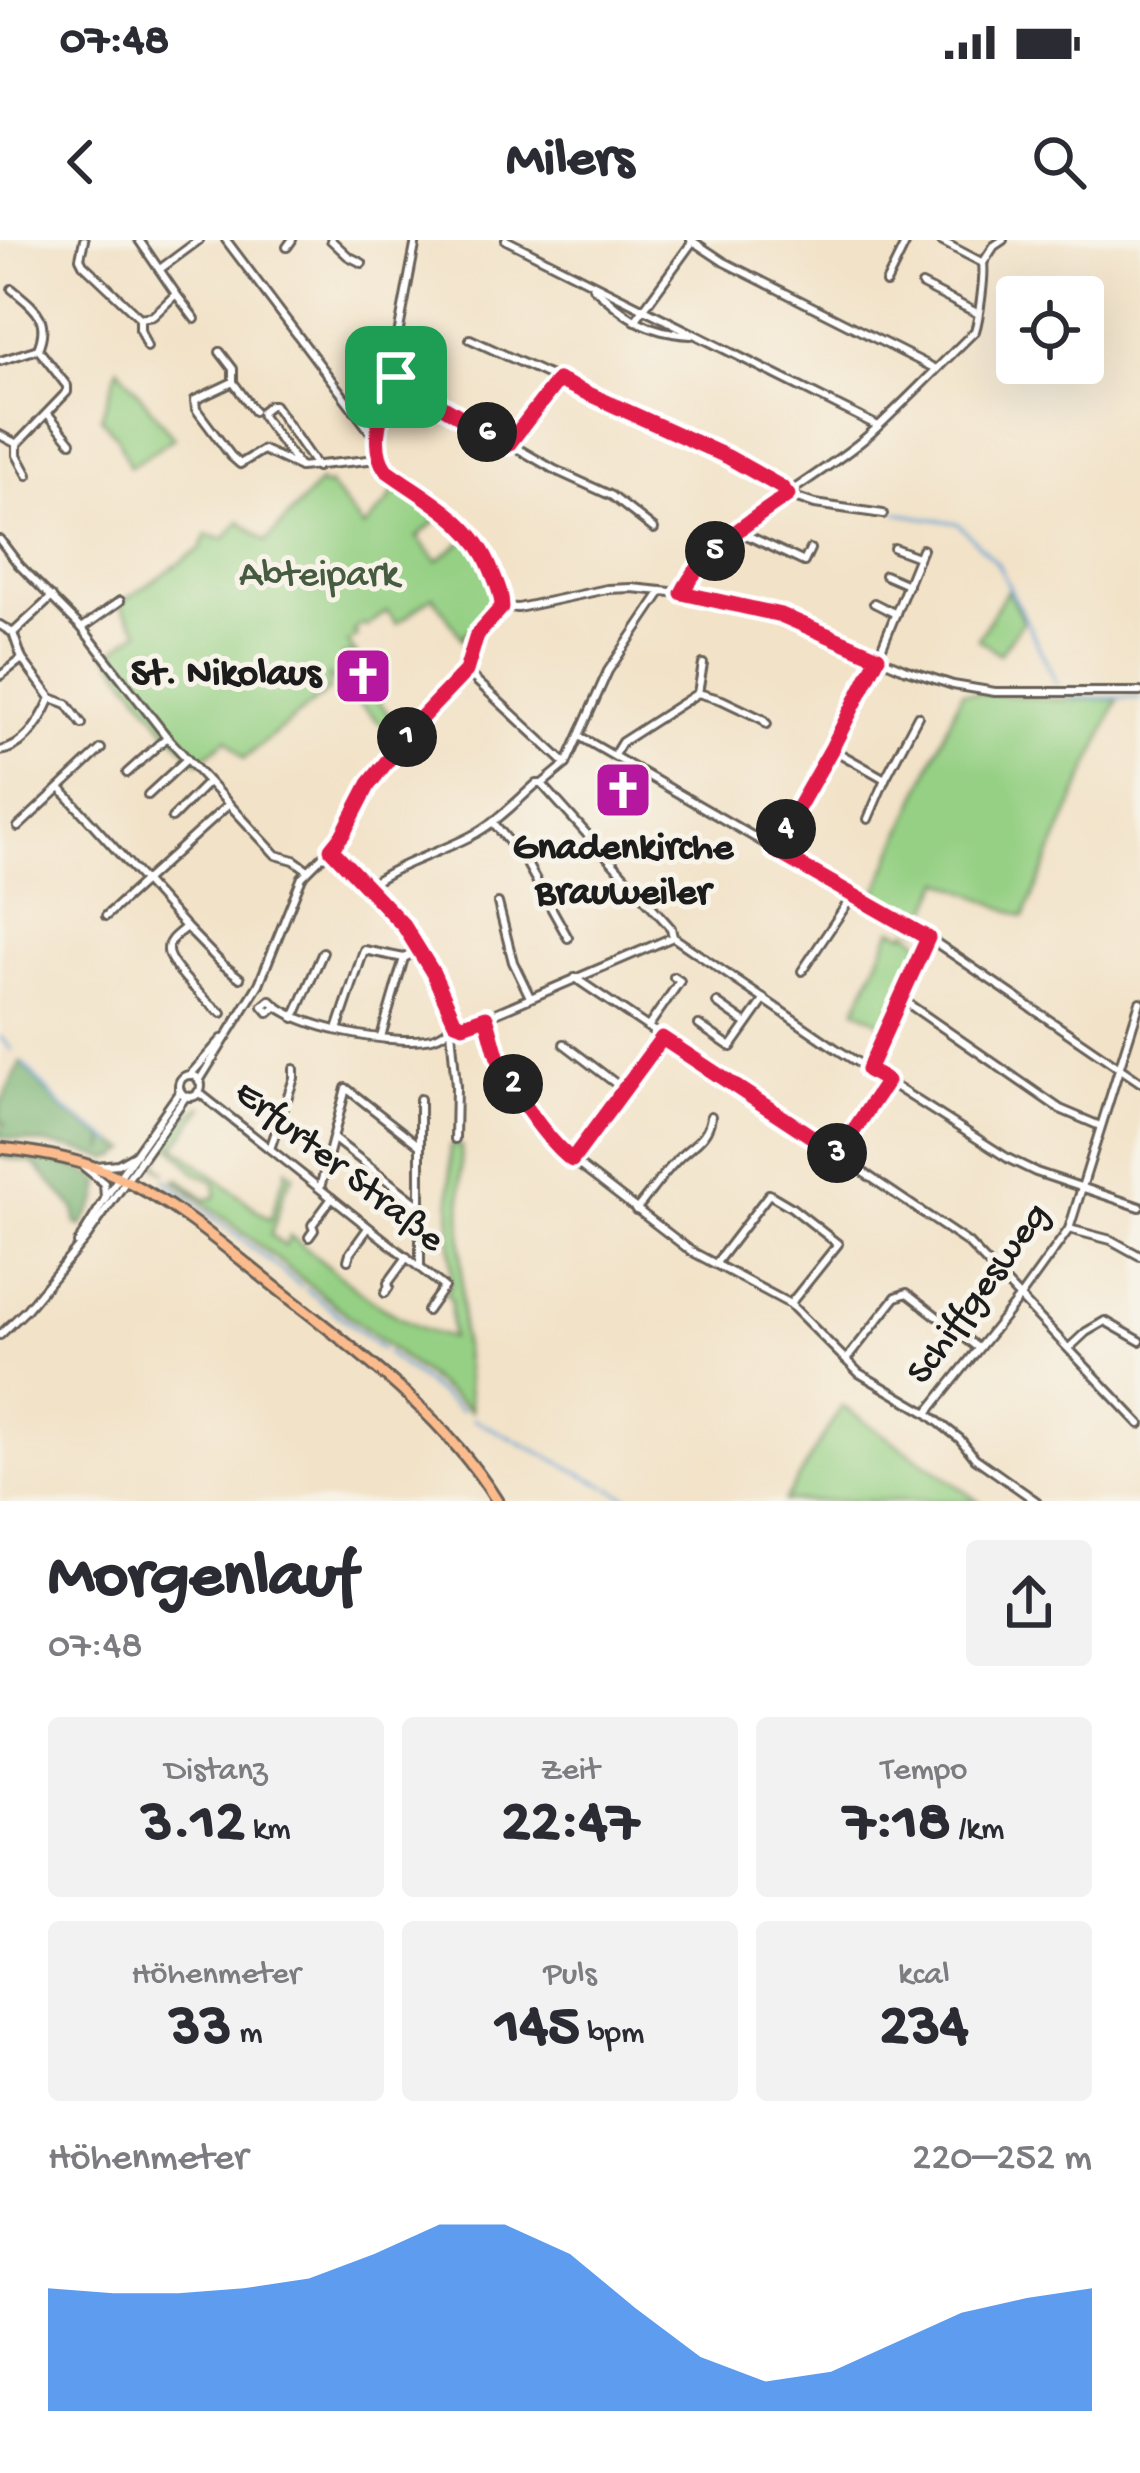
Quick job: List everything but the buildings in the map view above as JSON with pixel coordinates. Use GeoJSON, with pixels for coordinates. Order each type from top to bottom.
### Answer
{"type":"FeatureCollection","features":[{"type":"Feature","properties":{"kind":"main road"},"geometry":{"type":"LineString","coordinates":[[0,1148],[92,1167],[124,1179],[186,1217],[410,1395],[451,1437],[497,1501]]}},
{"type":"Feature","properties":{"kind":"street"},"geometry":{"type":"LineString","coordinates":[[82,240],[83,264],[140,318],[147,347]]}},
{"type":"Feature","properties":{"kind":"street"},"geometry":{"type":"LineString","coordinates":[[139,240],[195,319]]}},
{"type":"Feature","properties":{"kind":"street"},"geometry":{"type":"LineString","coordinates":[[160,269],[199,240]]}},
{"type":"Feature","properties":{"kind":"street"},"geometry":{"type":"LineString","coordinates":[[239,240],[228,243],[369,430],[379,436]]}},
{"type":"Feature","properties":{"kind":"street"},"geometry":{"type":"LineString","coordinates":[[332,240],[362,263]]}},
{"type":"Feature","properties":{"kind":"street"},"geometry":{"type":"LineString","coordinates":[[416,240],[378,459],[478,542],[502,607]]}},
{"type":"Feature","properties":{"kind":"street"},"geometry":{"type":"LineString","coordinates":[[506,240],[878,425]]}},
{"type":"Feature","properties":{"kind":"street"},"geometry":{"type":"LineString","coordinates":[[886,283],[907,240]]}},
{"type":"Feature","properties":{"kind":"street"},"geometry":{"type":"LineString","coordinates":[[938,240],[983,263]]}},
{"type":"Feature","properties":{"kind":"street"},"geometry":{"type":"LineString","coordinates":[[682,593],[702,563],[878,425],[975,331],[983,263],[1003,240]]}},
{"type":"Feature","properties":{"kind":"street"},"geometry":{"type":"LineString","coordinates":[[635,321],[692,241],[724,262],[936,369]]}},
{"type":"Feature","properties":{"kind":"street"},"geometry":{"type":"LineString","coordinates":[[588,282],[616,310],[635,321],[695,336]]}},
{"type":"Feature","properties":{"kind":"street"},"geometry":{"type":"LineString","coordinates":[[922,285],[977,313]]}},
{"type":"Feature","properties":{"kind":"street"},"geometry":{"type":"LineString","coordinates":[[12,289],[40,316],[44,334],[38,349]]}},
{"type":"Feature","properties":{"kind":"street"},"geometry":{"type":"LineString","coordinates":[[140,318],[158,313],[176,294]]}},
{"type":"Feature","properties":{"kind":"street"},"geometry":{"type":"LineString","coordinates":[[470,339],[745,466],[788,495],[814,504],[883,514]]}},
{"type":"Feature","properties":{"kind":"street"},"geometry":{"type":"LineString","coordinates":[[0,361],[38,349]]}},
{"type":"Feature","properties":{"kind":"street"},"geometry":{"type":"LineString","coordinates":[[28,476],[17,444],[67,392],[38,349]]}},
{"type":"Feature","properties":{"kind":"street"},"geometry":{"type":"LineString","coordinates":[[220,352],[233,369],[233,382],[254,411]]}},
{"type":"Feature","properties":{"kind":"street"},"geometry":{"type":"LineString","coordinates":[[390,375],[508,445],[612,496],[654,529]]}},
{"type":"Feature","properties":{"kind":"street"},"geometry":{"type":"LineString","coordinates":[[508,445],[558,380]]}},
{"type":"Feature","properties":{"kind":"street"},"geometry":{"type":"LineString","coordinates":[[233,382],[195,400],[196,409],[240,464],[263,450],[279,459],[317,467],[378,459]]}},
{"type":"Feature","properties":{"kind":"street"},"geometry":{"type":"LineString","coordinates":[[299,465],[262,416],[270,405],[317,467]]}},
{"type":"Feature","properties":{"kind":"street"},"geometry":{"type":"LineString","coordinates":[[48,414],[71,442]]}},
{"type":"Feature","properties":{"kind":"street"},"geometry":{"type":"LineString","coordinates":[[0,435],[17,444]]}},
{"type":"Feature","properties":{"kind":"street"},"geometry":{"type":"LineString","coordinates":[[299,465],[312,458]]}},
{"type":"Feature","properties":{"kind":"street"},"geometry":{"type":"LineString","coordinates":[[739,531],[804,562],[810,549]]}},
{"type":"Feature","properties":{"kind":"street"},"geometry":{"type":"LineString","coordinates":[[0,539],[19,565],[82,628],[208,782],[276,855],[308,870]]}},
{"type":"Feature","properties":{"kind":"street"},"geometry":{"type":"LineString","coordinates":[[774,850],[832,748],[908,585],[920,553],[894,548]]}},
{"type":"Feature","properties":{"kind":"street"},"geometry":{"type":"LineString","coordinates":[[885,575],[908,585]]}},
{"type":"Feature","properties":{"kind":"street"},"geometry":{"type":"LineString","coordinates":[[502,607],[632,588],[682,593],[781,615],[929,679],[980,690],[1140,692]]}},
{"type":"Feature","properties":{"kind":"street"},"geometry":{"type":"LineString","coordinates":[[368,886],[412,860],[473,835],[566,764],[608,670],[662,591]]}},
{"type":"Feature","properties":{"kind":"street"},"geometry":{"type":"LineString","coordinates":[[13,633],[52,597]]}},
{"type":"Feature","properties":{"kind":"street"},"geometry":{"type":"LineString","coordinates":[[82,628],[120,601]]}},
{"type":"Feature","properties":{"kind":"street"},"geometry":{"type":"LineString","coordinates":[[874,603],[896,614]]}},
{"type":"Feature","properties":{"kind":"street"},"geometry":{"type":"LineString","coordinates":[[74,1252],[137,1153],[183,1094],[198,1092],[225,1036],[259,984],[299,882],[343,834],[369,784],[466,671],[477,635],[502,607]]}},
{"type":"Feature","properties":{"kind":"street"},"geometry":{"type":"LineString","coordinates":[[0,625],[13,633],[22,659],[51,698],[67,704],[82,724]]}},
{"type":"Feature","properties":{"kind":"street"},"geometry":{"type":"LineString","coordinates":[[0,676],[22,659]]}},
{"type":"Feature","properties":{"kind":"street"},"geometry":{"type":"LineString","coordinates":[[614,754],[622,742],[698,693],[703,664]]}},
{"type":"Feature","properties":{"kind":"street"},"geometry":{"type":"LineString","coordinates":[[466,671],[566,764]]}},
{"type":"Feature","properties":{"kind":"street"},"geometry":{"type":"LineString","coordinates":[[698,693],[767,724]]}},
{"type":"Feature","properties":{"kind":"street"},"geometry":{"type":"LineString","coordinates":[[0,751],[15,748],[43,717],[51,698]]}},
{"type":"Feature","properties":{"kind":"street"},"geometry":{"type":"LineString","coordinates":[[868,819],[918,716]]}},
{"type":"Feature","properties":{"kind":"street"},"geometry":{"type":"LineString","coordinates":[[127,773],[167,736]]}},
{"type":"Feature","properties":{"kind":"street"},"geometry":{"type":"LineString","coordinates":[[579,736],[928,938],[1140,1082]]}},
{"type":"Feature","properties":{"kind":"street"},"geometry":{"type":"LineString","coordinates":[[832,748],[885,779]]}},
{"type":"Feature","properties":{"kind":"street"},"geometry":{"type":"LineString","coordinates":[[18,827],[101,749]]}},
{"type":"Feature","properties":{"kind":"street"},"geometry":{"type":"LineString","coordinates":[[148,795],[187,759]]}},
{"type":"Feature","properties":{"kind":"street"},"geometry":{"type":"LineString","coordinates":[[172,818],[208,782]]}},
{"type":"Feature","properties":{"kind":"street"},"geometry":{"type":"LineString","coordinates":[[542,784],[671,928],[673,937],[1009,1159],[1140,1207]]}},
{"type":"Feature","properties":{"kind":"street"},"geometry":{"type":"LineString","coordinates":[[60,788],[185,927],[240,978]]}},
{"type":"Feature","properties":{"kind":"street"},"geometry":{"type":"LineString","coordinates":[[106,916],[230,804]]}},
{"type":"Feature","properties":{"kind":"street"},"geometry":{"type":"LineString","coordinates":[[493,822],[527,864],[568,938]]}},
{"type":"Feature","properties":{"kind":"street"},"geometry":{"type":"LineString","coordinates":[[331,849],[404,926],[433,973],[453,1025],[455,1138]]}},
{"type":"Feature","properties":{"kind":"street"},"geometry":{"type":"LineString","coordinates":[[802,970],[853,895]]}},
{"type":"Feature","properties":{"kind":"street"},"geometry":{"type":"LineString","coordinates":[[498,903],[514,962],[530,997]]}},
{"type":"Feature","properties":{"kind":"street"},"geometry":{"type":"LineString","coordinates":[[185,927],[171,939],[170,959],[212,1008],[222,1013]]}},
{"type":"Feature","properties":{"kind":"street"},"geometry":{"type":"LineString","coordinates":[[276,1007],[294,1018],[338,1030],[397,1040],[430,1039],[453,1025],[486,1017],[673,937]]}},
{"type":"Feature","properties":{"kind":"street"},"geometry":{"type":"LineString","coordinates":[[868,1070],[928,938]]}},
{"type":"Feature","properties":{"kind":"street"},"geometry":{"type":"LineString","coordinates":[[338,1030],[364,950],[404,958],[419,950]]}},
{"type":"Feature","properties":{"kind":"street"},"geometry":{"type":"LineString","coordinates":[[294,1018],[322,952]]}},
{"type":"Feature","properties":{"kind":"street"},"geometry":{"type":"LineString","coordinates":[[381,1036],[404,958]]}},
{"type":"Feature","properties":{"kind":"street"},"geometry":{"type":"LineString","coordinates":[[647,1028],[680,982],[674,977]]}},
{"type":"Feature","properties":{"kind":"street"},"geometry":{"type":"LineString","coordinates":[[575,978],[968,1243],[1140,1424]]}},
{"type":"Feature","properties":{"kind":"street"},"geometry":{"type":"LineString","coordinates":[[900,998],[1060,1109],[1100,1126]]}},
{"type":"Feature","properties":{"kind":"street"},"geometry":{"type":"LineString","coordinates":[[699,1025],[731,1046],[765,999]]}},
{"type":"Feature","properties":{"kind":"street"},"geometry":{"type":"LineString","coordinates":[[717,1003],[747,1024]]}},
{"type":"Feature","properties":{"kind":"street","name":"Schiffgesweg"},"geometry":{"type":"LineString","coordinates":[[927,1413],[1020,1297],[1070,1225],[1140,1003]]}},
{"type":"Feature","properties":{"kind":"street"},"geometry":{"type":"LineString","coordinates":[[486,1017],[498,1056],[516,1089],[555,1145],[572,1160],[683,1245],[790,1304],[859,1373],[927,1413],[960,1439],[975,1458],[1036,1501]]}},
{"type":"Feature","properties":{"kind":"street"},"geometry":{"type":"LineString","coordinates":[[183,1094],[179,1081],[225,1036]]}},
{"type":"Feature","properties":{"kind":"street"},"geometry":{"type":"LineString","coordinates":[[572,1160],[662,1038]]}},
{"type":"Feature","properties":{"kind":"street"},"geometry":{"type":"LineString","coordinates":[[564,1044],[623,1089]]}},
{"type":"Feature","properties":{"kind":"street"},"geometry":{"type":"LineString","coordinates":[[270,1149],[294,1069]]}},
{"type":"Feature","properties":{"kind":"street"},"geometry":{"type":"LineString","coordinates":[[190,1075],[200,1081]]}},
{"type":"Feature","properties":{"kind":"street"},"geometry":{"type":"LineString","coordinates":[[838,1154],[887,1081]]}},
{"type":"Feature","properties":{"kind":"street"},"geometry":{"type":"LineString","coordinates":[[320,1188],[346,1088],[420,1146]]}},
{"type":"Feature","properties":{"kind":"street","name":"Erfurter Straße"},"geometry":{"type":"LineString","coordinates":[[198,1092],[444,1287],[427,1311]]}},
{"type":"Feature","properties":{"kind":"street"},"geometry":{"type":"LineString","coordinates":[[0,1335],[74,1252],[183,1094]]}},
{"type":"Feature","properties":{"kind":"street"},"geometry":{"type":"LineString","coordinates":[[420,1099],[420,1267]]}},
{"type":"Feature","properties":{"kind":"street"},"geometry":{"type":"LineString","coordinates":[[636,1210],[681,1155],[695,1146],[711,1124],[711,1116]]}},
{"type":"Feature","properties":{"kind":"street"},"geometry":{"type":"LineString","coordinates":[[334,1139],[420,1206]]}},
{"type":"Feature","properties":{"kind":"street"},"geometry":{"type":"LineString","coordinates":[[92,1167],[118,1164],[137,1153]]}},
{"type":"Feature","properties":{"kind":"street"},"geometry":{"type":"LineString","coordinates":[[76,1162],[99,1176],[105,1186],[104,1199]]}},
{"type":"Feature","properties":{"kind":"street"},"geometry":{"type":"LineString","coordinates":[[716,1263],[769,1194],[838,1244],[790,1304]]}},
{"type":"Feature","properties":{"kind":"street"},"geometry":{"type":"LineString","coordinates":[[309,1237],[332,1198]]}},
{"type":"Feature","properties":{"kind":"street"},"geometry":{"type":"LineString","coordinates":[[1070,1225],[1140,1256]]}},
{"type":"Feature","properties":{"kind":"street"},"geometry":{"type":"LineString","coordinates":[[348,1260],[369,1227]]}},
{"type":"Feature","properties":{"kind":"street"},"geometry":{"type":"LineString","coordinates":[[385,1294],[407,1257]]}},
{"type":"Feature","properties":{"kind":"street"},"geometry":{"type":"LineString","coordinates":[[846,1360],[899,1294],[914,1297],[978,1348]]}},
{"type":"Feature","properties":{"kind":"street"},"geometry":{"type":"LineString","coordinates":[[1067,1349],[1105,1321],[1140,1341]]}},
{"type":"Feature","properties":{"kind":"green space"},"geometry":{"type":"Polygon","coordinates":[[[118,367],[174,438],[130,467],[117,437],[101,418],[118,367]]]}},
{"type":"Feature","properties":{"kind":"green space","name":"Abteipark"},"geometry":{"type":"Polygon","coordinates":[[[320,482],[324,487],[328,484],[364,528],[396,486],[440,517],[417,537],[437,561],[467,538],[481,555],[495,597],[492,610],[463,635],[464,642],[433,596],[397,624],[387,611],[354,631],[357,636],[348,643],[357,655],[343,656],[345,663],[338,670],[362,694],[375,697],[396,723],[391,733],[329,676],[329,690],[244,759],[227,739],[198,762],[167,731],[108,654],[140,631],[119,604],[200,549],[207,535],[224,539],[240,521],[266,542],[320,482]]]}},
{"type":"Feature","properties":{"kind":"green space"},"geometry":{"type":"Polygon","coordinates":[[[1007,590],[1023,621],[1000,654],[978,639],[1007,590]]]}},
{"type":"Feature","properties":{"kind":"green space"},"geometry":{"type":"Polygon","coordinates":[[[962,692],[1118,699],[1024,917],[942,881],[920,929],[872,902],[962,692]]]}},
{"type":"Feature","properties":{"kind":"green space"},"geometry":{"type":"Polygon","coordinates":[[[892,929],[908,931],[922,943],[885,1025],[856,1009],[892,929]]]}},
{"type":"Feature","properties":{"kind":"green space"},"geometry":{"type":"Polygon","coordinates":[[[21,1062],[64,1111],[105,1138],[103,1151],[108,1139],[128,1150],[109,1159],[0,1137],[5,1123],[0,1121],[0,1104],[21,1062]]]}},
{"type":"Feature","properties":{"kind":"green space"},"geometry":{"type":"Polygon","coordinates":[[[204,1107],[175,1146],[270,1220],[286,1169],[294,1175],[271,1235],[285,1246],[290,1236],[385,1309],[451,1338],[451,1299],[445,1293],[451,1285],[450,1146],[461,1146],[462,1333],[471,1411],[175,1180],[205,1199],[217,1193],[214,1182],[196,1173],[170,1145],[158,1159],[181,1124],[204,1107]]]}},
{"type":"Feature","properties":{"kind":"green space"},"geometry":{"type":"Polygon","coordinates":[[[0,1152],[66,1164],[101,1182],[98,1199],[82,1226],[76,1224],[75,1209],[33,1163],[0,1157],[0,1152]]]}},
{"type":"Feature","properties":{"kind":"green space"},"geometry":{"type":"Polygon","coordinates":[[[842,1406],[979,1501],[784,1501],[842,1406]]]}},
{"type":"Feature","properties":{"kind":"waterway"},"geometry":{"type":"LineString","coordinates":[[896,513],[957,523],[998,564],[1057,684]]}},
{"type":"Feature","properties":{"kind":"waterway"},"geometry":{"type":"LineString","coordinates":[[1069,698],[1140,698]]}},
{"type":"Feature","properties":{"kind":"waterway"},"geometry":{"type":"LineString","coordinates":[[0,1037],[12,1050]]}},
{"type":"Feature","properties":{"kind":"waterway"},"geometry":{"type":"LineString","coordinates":[[24,1064],[65,1110],[115,1143]]}},
{"type":"Feature","properties":{"kind":"waterway"},"geometry":{"type":"LineString","coordinates":[[165,1179],[301,1286]]}},
{"type":"Feature","properties":{"kind":"waterway"},"geometry":{"type":"LineString","coordinates":[[306,1289],[382,1349]]}},
{"type":"Feature","properties":{"kind":"waterway"},"geometry":{"type":"LineString","coordinates":[[387,1353],[461,1411]]}},
{"type":"Feature","properties":{"kind":"waterway"},"geometry":{"type":"LineString","coordinates":[[473,1419],[606,1486]]}},
{"type":"Feature","properties":{"kind":"waterway"},"geometry":{"type":"LineString","coordinates":[[610,1488],[635,1501]]}},
{"type":"Feature","properties":{"kind":"place","name":"St. Nikolaus"},"geometry":{"type":"Point","coordinates":[363,676]}},
{"type":"Feature","properties":{"kind":"place","name":"Gnadenkirche Brauweiler"},"geometry":{"type":"Point","coordinates":[623,790]}},
{"type":"Feature","properties":{"kind":"route"},"geometry":{"type":"LineString","coordinates":[[390,375],[396,377],[508,445],[558,380],[728,457],[788,495],[710,555],[682,593],[781,615],[878,657],[774,850],[928,938],[868,1070],[887,1081],[838,1154],[662,1038],[572,1160],[555,1145],[516,1089],[498,1056],[486,1017],[463,1025],[455,1022],[404,926],[331,849],[369,784],[466,671],[477,635],[502,607],[478,542],[378,459],[390,375]]}}]}
